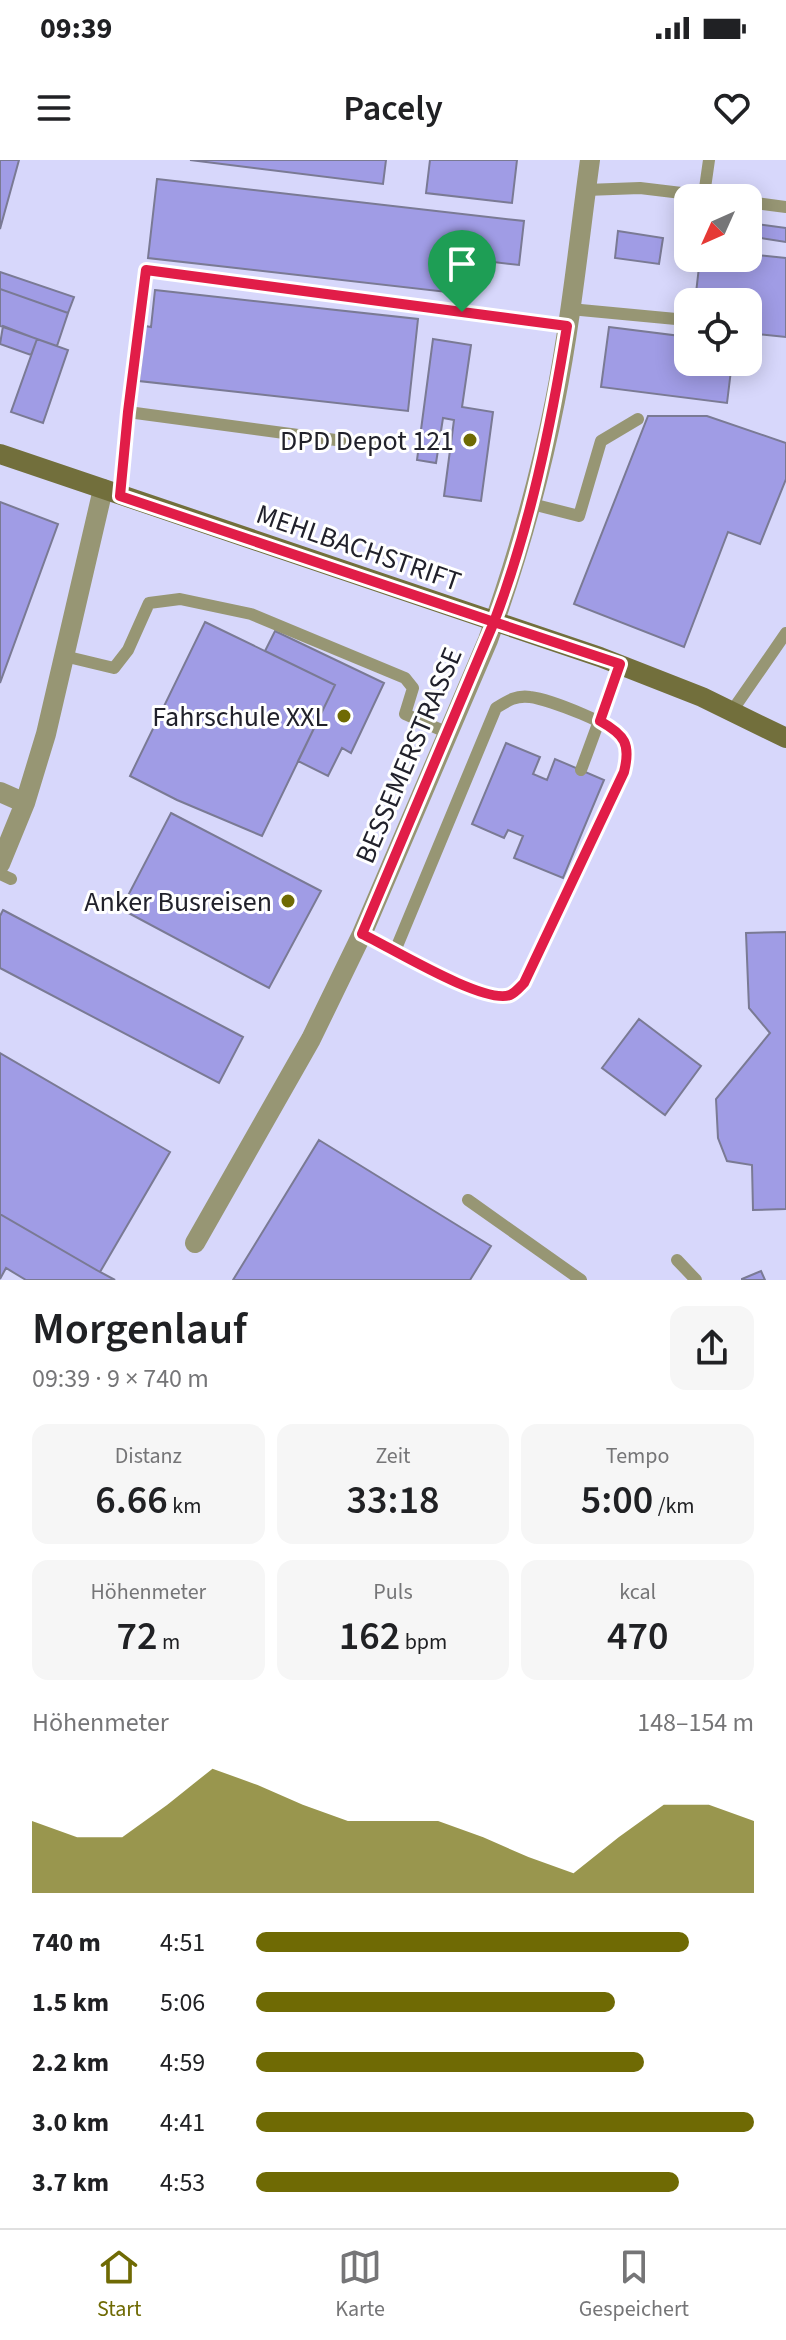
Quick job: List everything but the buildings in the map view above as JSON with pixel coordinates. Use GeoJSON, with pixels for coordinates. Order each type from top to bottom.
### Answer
{"type":"FeatureCollection","features":[{"type":"Feature","properties":{"kind":"street","name":"BESSEMERSTRASSE"},"geometry":{"type":"LineString","coordinates":[[195,1243],[311,1039],[362,934],[494,622],[532,504],[555,400],[590,160]]}},
{"type":"Feature","properties":{"kind":"street","name":"MEHLBACHSTRIFT"},"geometry":{"type":"LineString","coordinates":[[0,454],[620,664],[732,711],[786,738]]}},
{"type":"Feature","properties":{"kind":"street"},"geometry":{"type":"LineString","coordinates":[[4,872],[46,734],[64,656],[111,492]]}},
{"type":"Feature","properties":{"kind":"street"},"geometry":{"type":"LineString","coordinates":[[0,792],[25,803]]}},
{"type":"Feature","properties":{"kind":"lane"},"geometry":{"type":"LineString","coordinates":[[706,184],[709,160]]}},
{"type":"Feature","properties":{"kind":"lane"},"geometry":{"type":"LineString","coordinates":[[586,190],[640,188],[674,192]]}},
{"type":"Feature","properties":{"kind":"lane"},"geometry":{"type":"LineString","coordinates":[[762,204],[786,207]]}},
{"type":"Feature","properties":{"kind":"lane"},"geometry":{"type":"LineString","coordinates":[[111,492],[128,412],[146,270],[568,317],[674,319]]}},
{"type":"Feature","properties":{"kind":"lane"},"geometry":{"type":"LineString","coordinates":[[128,412],[373,445]]}},
{"type":"Feature","properties":{"kind":"lane"},"geometry":{"type":"LineString","coordinates":[[532,504],[579,516],[601,441],[638,419]]}},
{"type":"Feature","properties":{"kind":"lane"},"geometry":{"type":"LineString","coordinates":[[64,656],[114,668],[128,650],[149,603],[180,599],[195,602],[251,614],[405,678],[413,688],[405,714],[448,733]]}},
{"type":"Feature","properties":{"kind":"lane"},"geometry":{"type":"LineString","coordinates":[[732,711],[786,633]]}},
{"type":"Feature","properties":{"kind":"lane"},"geometry":{"type":"LineString","coordinates":[[581,770],[620,664]]}},
{"type":"Feature","properties":{"kind":"lane"},"geometry":{"type":"LineString","coordinates":[[362,934],[443,976],[496,997],[512,995],[524,983],[624,772],[628,756],[625,741],[614,729],[600,721],[530,697],[512,697],[496,708],[395,951]]}},
{"type":"Feature","properties":{"kind":"lane"},"geometry":{"type":"LineString","coordinates":[[468,1200],[581,1280]]}},
{"type":"Feature","properties":{"kind":"lane"},"geometry":{"type":"LineString","coordinates":[[677,1260],[696,1280]]}},
{"type":"Feature","properties":{"kind":"shaded area"},"geometry":{"type":"Polygon","coordinates":[[[0,160],[786,160],[786,1280],[0,1280],[0,160]]]}},
{"type":"Feature","properties":{"kind":"place","name":"DPD Depot 121"},"geometry":{"type":"Point","coordinates":[470,440]}},
{"type":"Feature","properties":{"kind":"place","name":"Fahrschule XXL"},"geometry":{"type":"Point","coordinates":[344,716]}},
{"type":"Feature","properties":{"kind":"place","name":"Anker Busreisen"},"geometry":{"type":"Point","coordinates":[288,901]}},
{"type":"Feature","properties":{"kind":"route"},"geometry":{"type":"LineString","coordinates":[[462,312],[146,270],[120,496],[494,622],[362,934],[443,976],[496,997],[512,995],[524,983],[624,772],[628,756],[625,741],[614,729],[600,721],[620,664],[494,622],[532,504],[555,400],[567,326],[462,312]]}}]}
